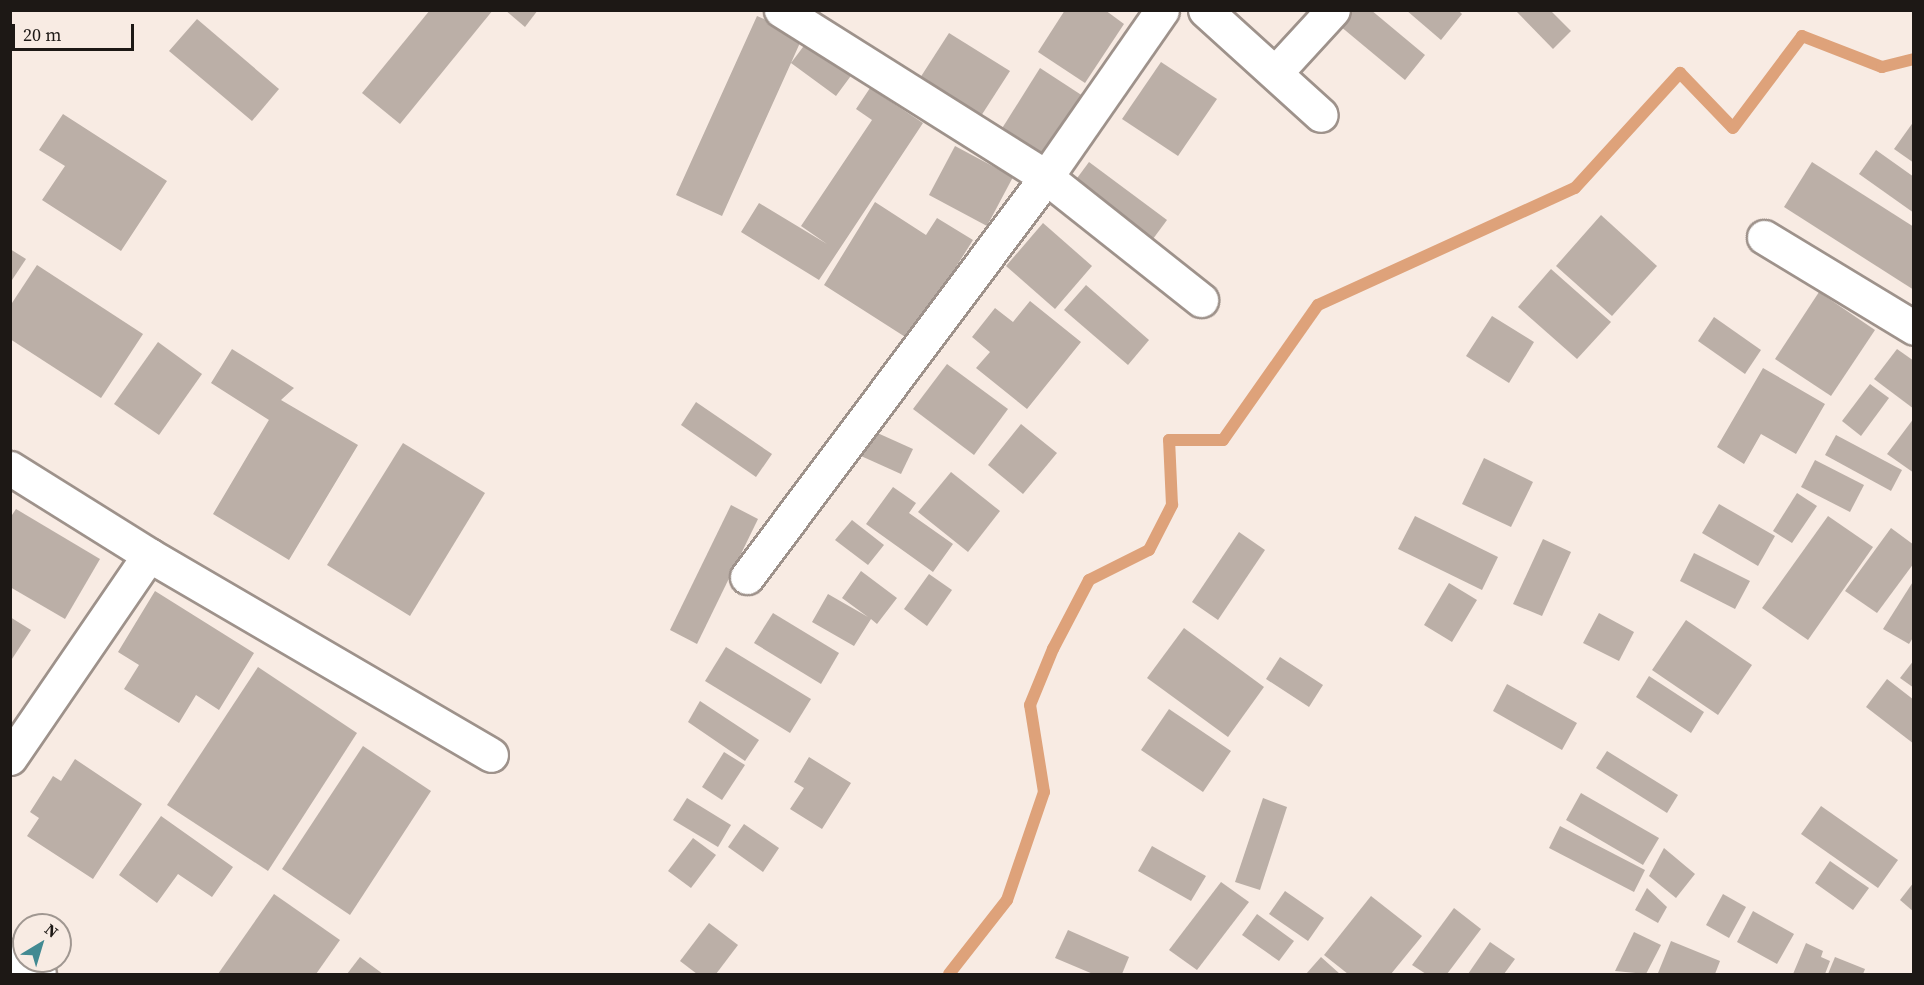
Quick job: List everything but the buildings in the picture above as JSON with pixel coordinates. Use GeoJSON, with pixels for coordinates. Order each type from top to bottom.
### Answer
{"type":"FeatureCollection","features":[{"type":"Feature","properties":{"kind":"street"},"geometry":{"type":"LineString","coordinates":[[781,10],[1046,177],[1201,300]]}},
{"type":"Feature","properties":{"kind":"street"},"geometry":{"type":"LineString","coordinates":[[747,577],[1046,177],[1162,10]]}},
{"type":"Feature","properties":{"kind":"street"},"geometry":{"type":"LineString","coordinates":[[1205,10],[1321,115]]}},
{"type":"Feature","properties":{"kind":"street"},"geometry":{"type":"LineString","coordinates":[[1276,72],[1333,10]]}},
{"type":"Feature","properties":{"kind":"street"},"geometry":{"type":"LineString","coordinates":[[1764,237],[1914,328]]}},
{"type":"Feature","properties":{"kind":"street"},"geometry":{"type":"LineString","coordinates":[[10,468],[149,555],[491,755]]}},
{"type":"Feature","properties":{"kind":"street"},"geometry":{"type":"LineString","coordinates":[[10,758],[149,555]]}},
{"type":"Feature","properties":{"kind":"street"},"geometry":{"type":"LineString","coordinates":[[10,956],[39,975]]}},
{"type":"Feature","properties":{"kind":"waterway"},"geometry":{"type":"LineString","coordinates":[[949,974],[1007,900],[1044,792],[1030,705],[1053,649],[1089,580],[1149,550],[1172,505],[1169,440],[1223,440],[1318,305],[1575,188],[1680,73],[1733,128],[1802,36],[1882,67],[1914,59]]}}]}
